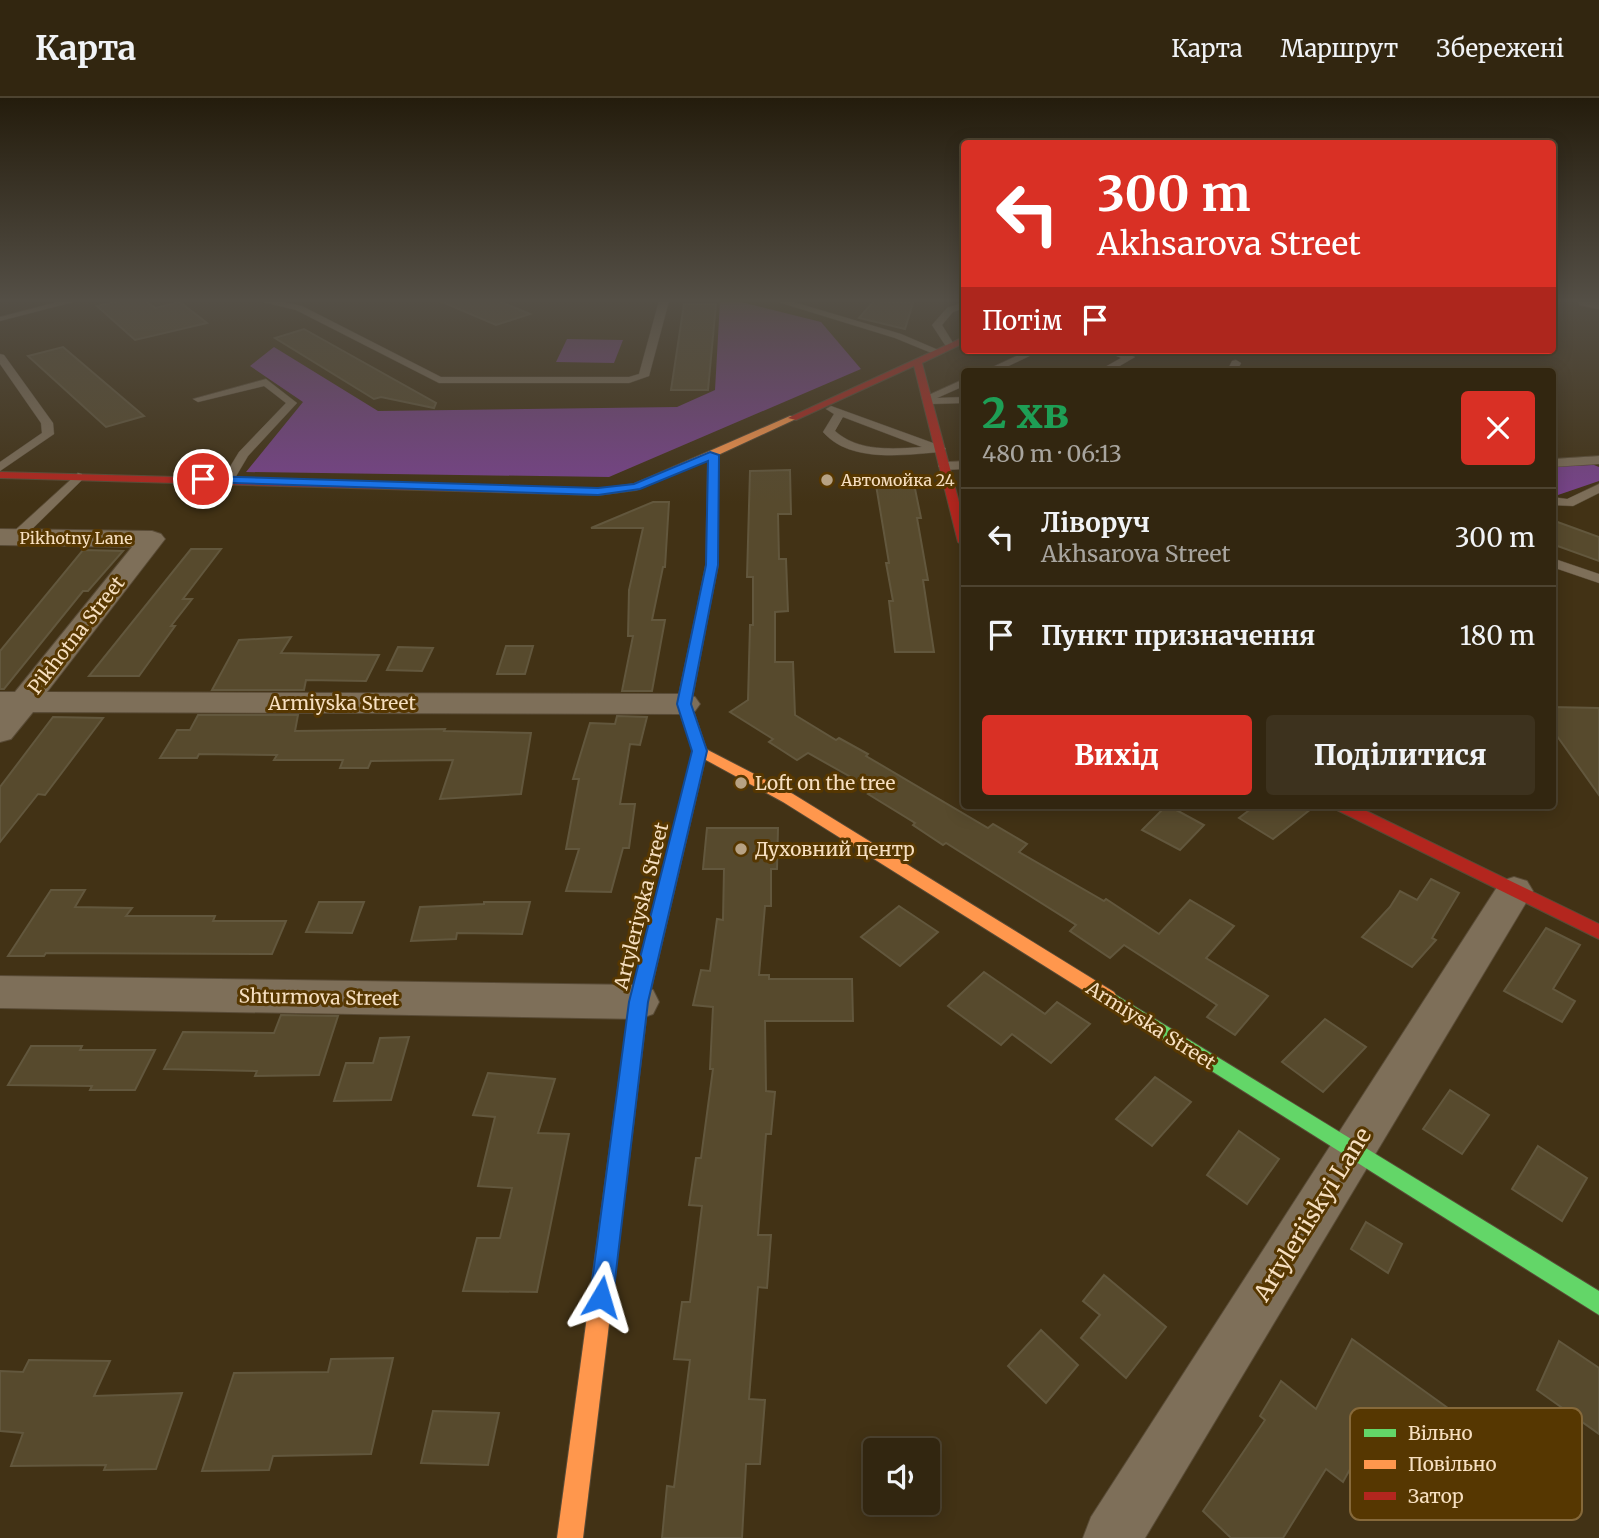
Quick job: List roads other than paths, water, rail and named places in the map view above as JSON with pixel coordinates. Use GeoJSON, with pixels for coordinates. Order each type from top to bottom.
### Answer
{"type":"FeatureCollection","features":[{"type":"Feature","properties":{"kind":"street"},"geometry":{"type":"LineString","coordinates":[[0,475],[598,492],[636,487],[713,455],[901,368]]}},
{"type":"Feature","properties":{"kind":"street"},"geometry":{"type":"LineString","coordinates":[[919,368],[961,531]]}},
{"type":"Feature","properties":{"kind":"street"},"geometry":{"type":"LineString","coordinates":[[700,751],[684,704],[712,565],[713,455]]}},
{"type":"Feature","properties":{"kind":"street","name":"Pikhotny Lane"},"geometry":{"type":"LineString","coordinates":[[8,537],[152,539]]}},
{"type":"Feature","properties":{"kind":"street","name":"Pikhotna Street"},"geometry":{"type":"LineString","coordinates":[[0,732],[12,702],[152,539]]}},
{"type":"Feature","properties":{"kind":"street","name":"Armiyska Street"},"geometry":{"type":"LineString","coordinates":[[12,702],[684,704]]}},
{"type":"Feature","properties":{"kind":"street","name":"Armiyska Street"},"geometry":{"type":"LineString","coordinates":[[700,751],[788,797],[1599,1304]]}},
{"type":"Feature","properties":{"kind":"street","name":"Artyleriyska Street"},"geometry":{"type":"LineString","coordinates":[[570,1538],[639,1002],[700,751]]}},
{"type":"Feature","properties":{"kind":"street"},"geometry":{"type":"LineString","coordinates":[[1349,809],[1599,932]]}},
{"type":"Feature","properties":{"kind":"street","name":"Artyleriiskyi Lane"},"geometry":{"type":"LineString","coordinates":[[1112,1538],[1514,891]]}},
{"type":"Feature","properties":{"kind":"street","name":"Shturmova Street"},"geometry":{"type":"LineString","coordinates":[[0,992],[639,1002]]}},
{"type":"Feature","properties":{"kind":"lane"},"geometry":{"type":"LineString","coordinates":[[0,467],[48,434],[47,423],[8,368]]}},
{"type":"Feature","properties":{"kind":"lane"},"geometry":{"type":"LineString","coordinates":[[416,368],[439,380],[629,380],[644,376],[646,368]]}},
{"type":"Feature","properties":{"kind":"lane"},"geometry":{"type":"LineString","coordinates":[[198,399],[266,382],[292,403],[243,454],[228,480]]}},
{"type":"Feature","properties":{"kind":"lane"},"geometry":{"type":"LineString","coordinates":[[927,400],[961,383]]}},
{"type":"Feature","properties":{"kind":"lane"},"geometry":{"type":"LineString","coordinates":[[950,388],[961,389]]}},
{"type":"Feature","properties":{"kind":"lane"},"geometry":{"type":"LineString","coordinates":[[927,400],[961,400]]}},
{"type":"Feature","properties":{"kind":"lane"},"geometry":{"type":"LineString","coordinates":[[821,405],[940,450]]}},
{"type":"Feature","properties":{"kind":"lane"},"geometry":{"type":"LineString","coordinates":[[841,412],[829,432],[852,446],[898,452],[940,450]]}},
{"type":"Feature","properties":{"kind":"lane"},"geometry":{"type":"LineString","coordinates":[[1556,463],[1599,460]]}},
{"type":"Feature","properties":{"kind":"lane"},"geometry":{"type":"LineString","coordinates":[[944,466],[961,466]]}},
{"type":"Feature","properties":{"kind":"lane"},"geometry":{"type":"LineString","coordinates":[[8,537],[78,477]]}},
{"type":"Feature","properties":{"kind":"lane"},"geometry":{"type":"LineString","coordinates":[[1556,501],[1569,503],[1599,488]]}},
{"type":"Feature","properties":{"kind":"lane"},"geometry":{"type":"LineString","coordinates":[[1556,563],[1599,579]]}},
{"type":"Feature","properties":{"kind":"place","name":"Автомойка 24"},"geometry":{"type":"Point","coordinates":[827,480]}},
{"type":"Feature","properties":{"kind":"place","name":"Loft on the tree"},"geometry":{"type":"Point","coordinates":[741,783]}},
{"type":"Feature","properties":{"kind":"place","name":"Духовний центр"},"geometry":{"type":"Point","coordinates":[741,849]}}]}
